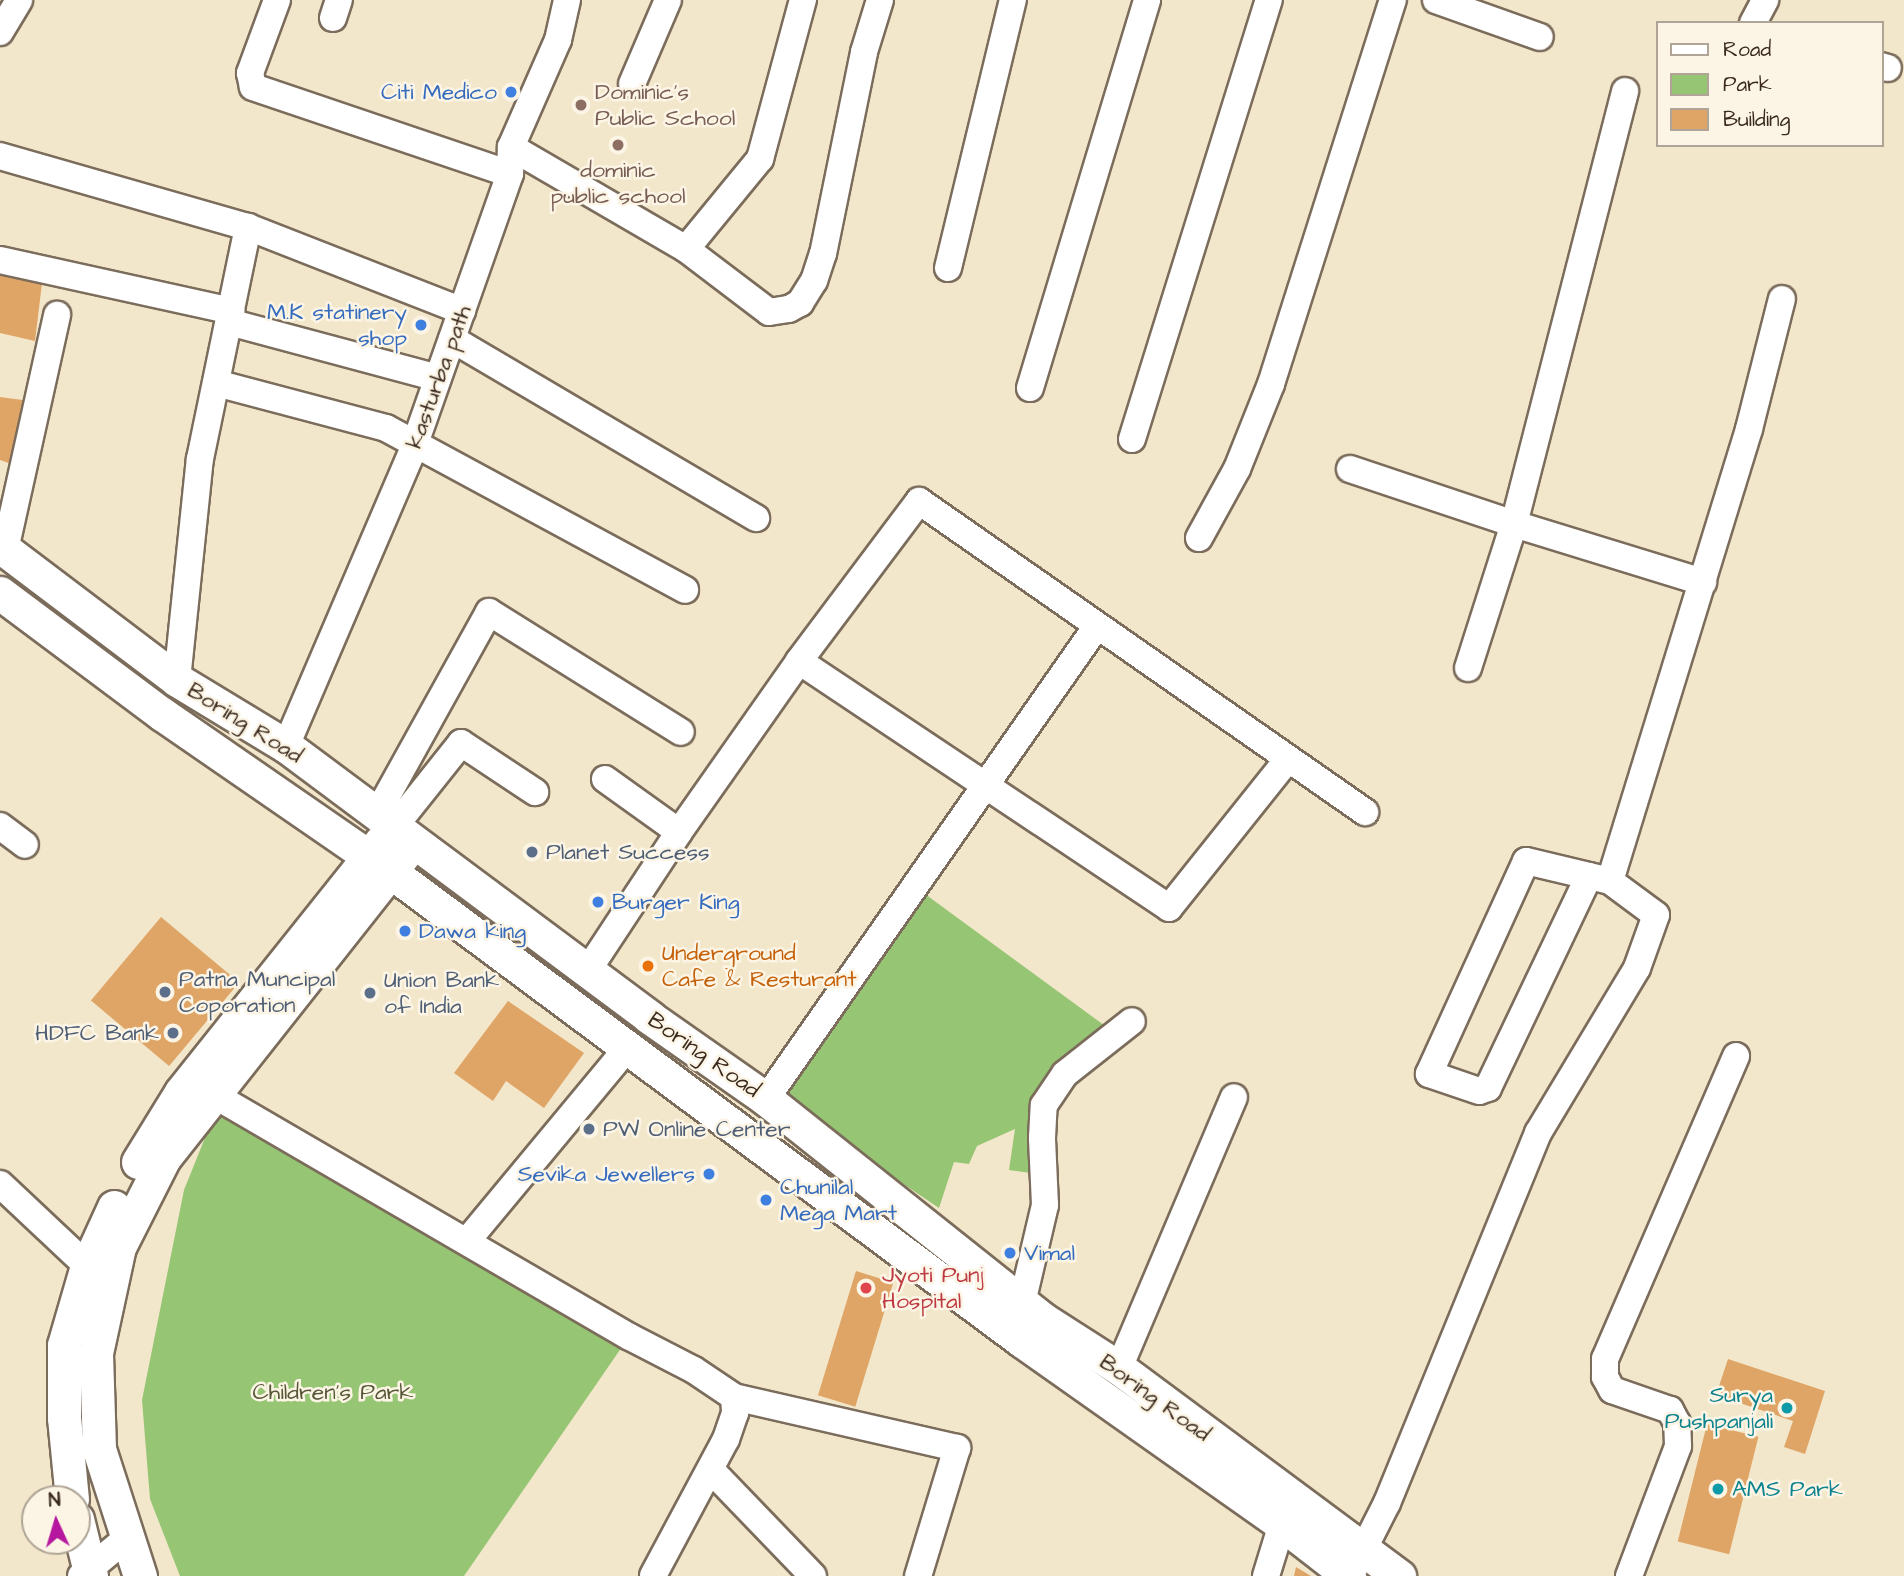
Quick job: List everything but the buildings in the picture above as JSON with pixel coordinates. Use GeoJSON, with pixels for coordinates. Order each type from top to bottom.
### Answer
{"type":"FeatureCollection","features":[{"type":"Feature","properties":{"kind":"street"},"geometry":{"type":"LineString","coordinates":[[0,33],[19,0]]}},
{"type":"Feature","properties":{"kind":"street"},"geometry":{"type":"LineString","coordinates":[[277,0],[250,73],[253,87],[510,174]]}},
{"type":"Feature","properties":{"kind":"street","name":"kasturba path"},"geometry":{"type":"LineString","coordinates":[[286,746],[415,444],[510,174],[512,147],[558,40],[567,0]]}},
{"type":"Feature","properties":{"kind":"street"},"geometry":{"type":"LineString","coordinates":[[632,84],[668,0]]}},
{"type":"Feature","properties":{"kind":"street"},"geometry":{"type":"LineString","coordinates":[[686,248],[760,159],[803,0]]}},
{"type":"Feature","properties":{"kind":"street"},"geometry":{"type":"LineString","coordinates":[[512,147],[686,248],[769,312],[777,313],[800,303],[814,281],[823,254],[864,52],[880,0]]}},
{"type":"Feature","properties":{"kind":"street"},"geometry":{"type":"LineString","coordinates":[[948,268],[1013,0]]}},
{"type":"Feature","properties":{"kind":"street"},"geometry":{"type":"LineString","coordinates":[[1030,387],[1147,0]]}},
{"type":"Feature","properties":{"kind":"street"},"geometry":{"type":"LineString","coordinates":[[1132,439],[1269,0]]}},
{"type":"Feature","properties":{"kind":"street"},"geometry":{"type":"LineString","coordinates":[[1199,538],[1237,469],[1270,384],[1393,0]]}},
{"type":"Feature","properties":{"kind":"street"},"geometry":{"type":"LineString","coordinates":[[1436,0],[1540,37]]}},
{"type":"Feature","properties":{"kind":"street"},"geometry":{"type":"LineString","coordinates":[[1468,668],[1514,524],[1625,91]]}},
{"type":"Feature","properties":{"kind":"street"},"geometry":{"type":"LineString","coordinates":[[0,156],[248,227],[462,311]]}},
{"type":"Feature","properties":{"kind":"street"},"geometry":{"type":"LineString","coordinates":[[177,680],[200,459],[248,227]]}},
{"type":"Feature","properties":{"kind":"street"},"geometry":{"type":"LineString","coordinates":[[0,260],[230,317],[438,378]]}},
{"type":"Feature","properties":{"kind":"street"},"geometry":{"type":"LineString","coordinates":[[0,593],[151,706],[380,864],[627,1048],[1014,1315],[1282,1524],[1354,1567],[1387,1503],[1538,1132],[1637,968],[1657,915],[1599,878],[1526,861],[1429,1073],[1479,1091],[1488,1088],[1599,878],[1703,582],[1749,429],[1782,299]]}},
{"type":"Feature","properties":{"kind":"street"},"geometry":{"type":"LineString","coordinates":[[3,548],[57,315]]}},
{"type":"Feature","properties":{"kind":"street"},"geometry":{"type":"LineString","coordinates":[[452,339],[756,518]]}},
{"type":"Feature","properties":{"kind":"street"},"geometry":{"type":"LineString","coordinates":[[216,383],[373,423],[685,590]]}},
{"type":"Feature","properties":{"kind":"street"},"geometry":{"type":"LineString","coordinates":[[1350,469],[1514,524],[1703,582]]}},
{"type":"Feature","properties":{"kind":"street"},"geometry":{"type":"LineString","coordinates":[[588,970],[679,832],[799,662],[919,501],[1364,812]]}},
{"type":"Feature","properties":{"kind":"street","name":"Boring Road"},"geometry":{"type":"LineString","coordinates":[[3,548],[177,680],[286,746],[766,1099],[1014,1315],[1119,1368],[1354,1567],[1399,1576]]}},
{"type":"Feature","properties":{"kind":"street"},"geometry":{"type":"LineString","coordinates":[[71,1485],[64,1418],[65,1345],[98,1277],[119,1247],[164,1158],[214,1095],[380,864],[489,612],[681,732]]}},
{"type":"Feature","properties":{"kind":"street"},"geometry":{"type":"LineString","coordinates":[[766,1099],[987,787],[1097,626]]}},
{"type":"Feature","properties":{"kind":"street"},"geometry":{"type":"LineString","coordinates":[[799,662],[1169,908],[1287,760]]}},
{"type":"Feature","properties":{"kind":"street"},"geometry":{"type":"LineString","coordinates":[[395,827],[461,743],[535,792]]}},
{"type":"Feature","properties":{"kind":"street"},"geometry":{"type":"LineString","coordinates":[[605,779],[679,832]]}},
{"type":"Feature","properties":{"kind":"street"},"geometry":{"type":"LineString","coordinates":[[0,826],[25,845]]}},
{"type":"Feature","properties":{"kind":"street"},"geometry":{"type":"LineString","coordinates":[[139,1576],[99,1449],[96,1353],[98,1277],[122,1189],[181,1092],[380,864]]}},
{"type":"Feature","properties":{"kind":"street"},"geometry":{"type":"LineString","coordinates":[[1014,1315],[1045,1205],[1042,1138],[1044,1105],[1065,1074],[1132,1021]]}},
{"type":"Feature","properties":{"kind":"street"},"geometry":{"type":"LineString","coordinates":[[467,1241],[627,1048]]}},
{"type":"Feature","properties":{"kind":"street"},"geometry":{"type":"LineString","coordinates":[[1629,1576],[1678,1446],[1677,1423],[1670,1410],[1612,1390],[1605,1377],[1605,1359],[1736,1056]]}},
{"type":"Feature","properties":{"kind":"street"},"geometry":{"type":"LineString","coordinates":[[214,1095],[630,1337],[694,1370],[734,1396],[957,1448],[918,1576]]}},
{"type":"Feature","properties":{"kind":"street"},"geometry":{"type":"LineString","coordinates":[[1119,1368],[1234,1097]]}},
{"type":"Feature","properties":{"kind":"street"},"geometry":{"type":"LineString","coordinates":[[0,1184],[98,1277]]}},
{"type":"Feature","properties":{"kind":"street"},"geometry":{"type":"LineString","coordinates":[[653,1576],[712,1470],[735,1413],[734,1396]]}},
{"type":"Feature","properties":{"kind":"street"},"geometry":{"type":"LineString","coordinates":[[712,1470],[813,1576]]}},
{"type":"Feature","properties":{"kind":"street"},"geometry":{"type":"LineString","coordinates":[[1266,1576],[1282,1524]]}},
{"type":"Feature","properties":{"kind":"street"},"geometry":{"type":"LineString","coordinates":[[87,1574],[127,1538]]}},
{"type":"Feature","properties":{"kind":"street"},"geometry":{"type":"LineString","coordinates":[[84,1555],[87,1574]]}},
{"type":"Feature","properties":{"kind":"green space"},"geometry":{"type":"Polygon","coordinates":[[[925,894],[1112,1031],[1061,1069],[1038,1174],[1009,1170],[1015,1129],[977,1146],[969,1164],[954,1162],[939,1208],[773,1096],[925,894]]]}},
{"type":"Feature","properties":{"kind":"green space","name":"Children's Park"},"geometry":{"type":"Polygon","coordinates":[[[217,1108],[624,1344],[464,1576],[180,1576],[150,1499],[142,1400],[184,1190],[217,1108]]]}},
{"type":"Feature","properties":{"kind":"place","name":"Citi Medico"},"geometry":{"type":"Point","coordinates":[511,92]}},
{"type":"Feature","properties":{"kind":"place","name":"Dominic's Public School"},"geometry":{"type":"Point","coordinates":[581,105]}},
{"type":"Feature","properties":{"kind":"place","name":"dominic public school"},"geometry":{"type":"Point","coordinates":[618,145]}},
{"type":"Feature","properties":{"kind":"place","name":"M.K statinery shop"},"geometry":{"type":"Point","coordinates":[421,325]}},
{"type":"Feature","properties":{"kind":"place","name":"Planet Success"},"geometry":{"type":"Point","coordinates":[532,852]}},
{"type":"Feature","properties":{"kind":"place","name":"Burger King"},"geometry":{"type":"Point","coordinates":[598,902]}},
{"type":"Feature","properties":{"kind":"place","name":"Dawa king"},"geometry":{"type":"Point","coordinates":[405,931]}},
{"type":"Feature","properties":{"kind":"place","name":"Underground Cafe & Resturant"},"geometry":{"type":"Point","coordinates":[648,966]}},
{"type":"Feature","properties":{"kind":"place","name":"Patna Muncipal Coporation"},"geometry":{"type":"Point","coordinates":[165,992]}},
{"type":"Feature","properties":{"kind":"place","name":"Union Bank of India"},"geometry":{"type":"Point","coordinates":[370,993]}},
{"type":"Feature","properties":{"kind":"place","name":"HDFC Bank"},"geometry":{"type":"Point","coordinates":[173,1033]}},
{"type":"Feature","properties":{"kind":"place","name":"PW Online Center"},"geometry":{"type":"Point","coordinates":[589,1129]}},
{"type":"Feature","properties":{"kind":"place","name":"Sevika Jewellers"},"geometry":{"type":"Point","coordinates":[709,1174]}},
{"type":"Feature","properties":{"kind":"place","name":"Chunilal Mega Mart"},"geometry":{"type":"Point","coordinates":[766,1200]}},
{"type":"Feature","properties":{"kind":"place","name":"Vimal"},"geometry":{"type":"Point","coordinates":[1010,1253]}},
{"type":"Feature","properties":{"kind":"place","name":"Jyoti Punj Hospital"},"geometry":{"type":"Point","coordinates":[866,1288]}},
{"type":"Feature","properties":{"kind":"place","name":"Surya Pushpanjali"},"geometry":{"type":"Point","coordinates":[1787,1408]}},
{"type":"Feature","properties":{"kind":"place","name":"AMS Park"},"geometry":{"type":"Point","coordinates":[1718,1489]}}]}
